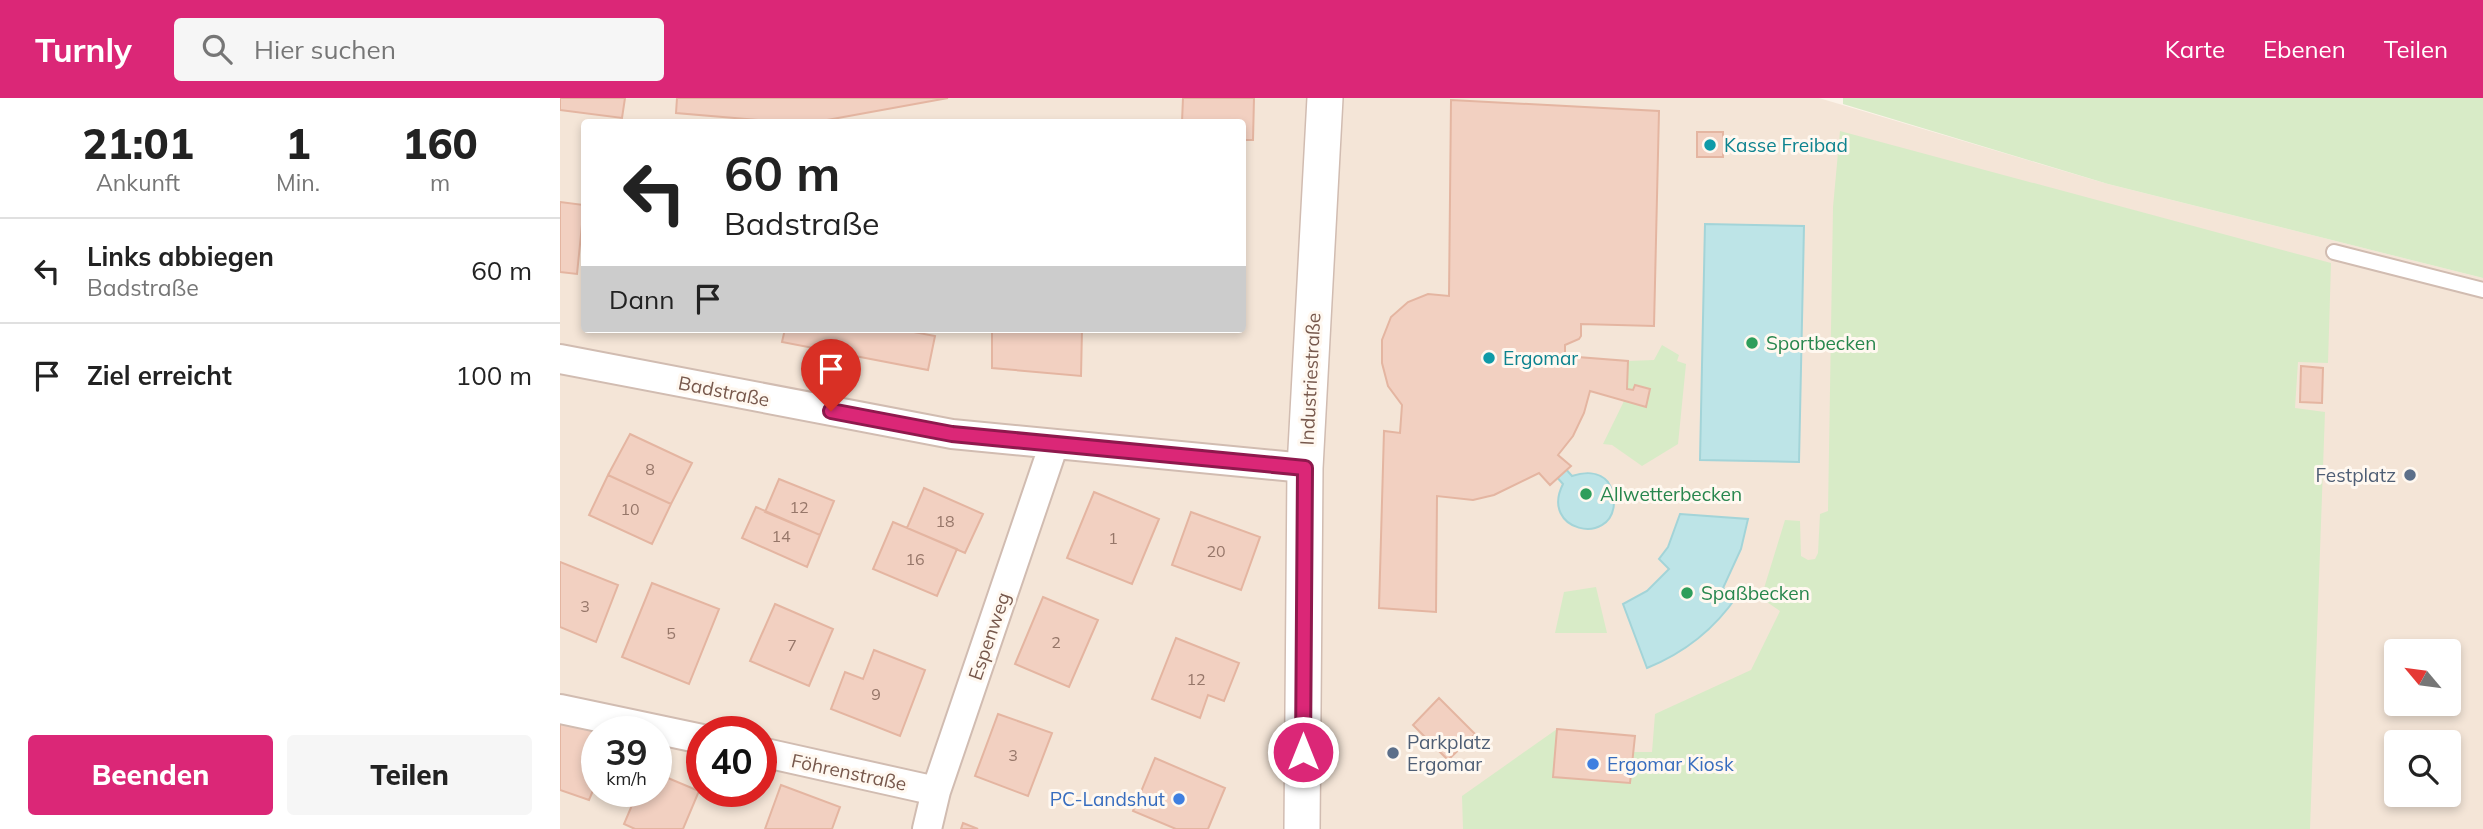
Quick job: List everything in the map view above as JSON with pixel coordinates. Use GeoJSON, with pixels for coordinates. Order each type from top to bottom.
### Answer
{"type":"FeatureCollection","features":[{"type":"Feature","properties":{"kind":"street","name":"Industriestraße"},"geometry":{"type":"LineString","coordinates":[[1302,829],[1305,468],[1325,98]]}},
{"type":"Feature","properties":{"kind":"street","name":"Badstraße"},"geometry":{"type":"LineString","coordinates":[[560,359],[952,434],[1305,468]]}},
{"type":"Feature","properties":{"kind":"street","name":"Espenweg"},"geometry":{"type":"LineString","coordinates":[[927,829],[936,791],[1054,444]]}},
{"type":"Feature","properties":{"kind":"street"},"geometry":{"type":"LineString","coordinates":[[560,709],[686,736]]}},
{"type":"Feature","properties":{"kind":"street","name":"Föhrenstraße"},"geometry":{"type":"LineString","coordinates":[[777,756],[936,791]]}},
{"type":"Feature","properties":{"kind":"lane"},"geometry":{"type":"LineString","coordinates":[[2334,252],[2483,290]]}},
{"type":"Feature","properties":{"kind":"shaded area"},"geometry":{"type":"Polygon","coordinates":[[[560,98],[1819,98],[2108,184],[2483,278],[2483,829],[560,829],[560,98]]]}},
{"type":"Feature","properties":{"kind":"green space"},"geometry":{"type":"Polygon","coordinates":[[[1843,98],[2483,98],[2483,278],[2108,184],[1843,104],[1843,98]]]}},
{"type":"Feature","properties":{"kind":"green space"},"geometry":{"type":"Polygon","coordinates":[[[1840,131],[2331,263],[2328,363],[2298,362],[2295,408],[2325,412],[2310,829],[1463,829],[1462,796],[1557,729],[1553,776],[1630,783],[1633,752],[1652,752],[1655,714],[1751,670],[1780,611],[1761,598],[1785,520],[1800,521],[1801,556],[1808,560],[1815,559],[1818,553],[1820,514],[1828,511],[1833,207],[1840,131]]]}},
{"type":"Feature","properties":{"kind":"green space"},"geometry":{"type":"Polygon","coordinates":[[[1662,345],[1679,355],[1677,361],[1686,364],[1678,444],[1642,466],[1612,445],[1603,444],[1624,401],[1646,407],[1650,389],[1635,385],[1633,390],[1627,389],[1628,361],[1654,360],[1662,345]]]}},
{"type":"Feature","properties":{"kind":"green space"},"geometry":{"type":"Polygon","coordinates":[[[1596,587],[1607,633],[1555,633],[1564,592],[1596,587]]]}},
{"type":"Feature","properties":{"kind":"water","name":"Sportbecken"},"geometry":{"type":"Polygon","coordinates":[[[1705,224],[1804,226],[1799,462],[1700,460],[1705,224]]]}},
{"type":"Feature","properties":{"kind":"water","name":"Allwetterbecken"},"geometry":{"type":"Polygon","coordinates":[[[1555,457],[1572,476],[1591,473],[1608,482],[1614,503],[1610,517],[1602,525],[1591,529],[1579,528],[1568,522],[1561,513],[1558,500],[1563,484],[1546,465],[1555,457]]]}},
{"type":"Feature","properties":{"kind":"water","name":"Spaßbecken"},"geometry":{"type":"Polygon","coordinates":[[[1680,514],[1748,519],[1741,549],[1723,588],[1737,596],[1708,630],[1686,648],[1647,668],[1623,604],[1647,591],[1669,569],[1659,559],[1668,547],[1680,514]]]}},
{"type":"Feature","properties":{"kind":"building"},"geometry":{"type":"Polygon","coordinates":[[[560,98],[625,98],[622,118],[560,110],[560,98]]]}},
{"type":"Feature","properties":{"kind":"building"},"geometry":{"type":"Polygon","coordinates":[[[677,98],[948,98],[832,119],[746,119],[676,113],[677,98]]]}},
{"type":"Feature","properties":{"kind":"building"},"geometry":{"type":"Polygon","coordinates":[[[1183,98],[1254,98],[1253,140],[1246,140],[1246,119],[1182,119],[1183,98]]]}},
{"type":"Feature","properties":{"kind":"building","name":"Ergomar"},"geometry":{"type":"Polygon","coordinates":[[[1451,100],[1659,111],[1654,326],[1581,324],[1579,339],[1565,345],[1565,356],[1628,361],[1627,389],[1633,390],[1635,385],[1650,389],[1646,407],[1590,391],[1584,413],[1573,436],[1558,455],[1571,466],[1550,485],[1539,473],[1494,495],[1473,500],[1437,496],[1436,612],[1379,608],[1384,431],[1400,433],[1402,405],[1388,386],[1382,363],[1382,340],[1391,317],[1408,302],[1428,294],[1449,296],[1451,100]]]}},
{"type":"Feature","properties":{"kind":"building","name":"Kasse Freibad"},"geometry":{"type":"Polygon","coordinates":[[[1697,132],[1723,132],[1723,157],[1697,157],[1697,132]]]}},
{"type":"Feature","properties":{"kind":"building","name":"Kasse Freibad"},"geometry":{"type":"Polygon","coordinates":[[[1697,132],[1723,132],[1723,157],[1697,157],[1697,132]]]}},
{"type":"Feature","properties":{"kind":"building"},"geometry":{"type":"Polygon","coordinates":[[[560,202],[581,205],[577,274],[560,272],[560,202]]]}},
{"type":"Feature","properties":{"kind":"building"},"geometry":{"type":"Polygon","coordinates":[[[784,333],[919,333],[935,336],[928,370],[782,342],[784,333]]]}},
{"type":"Feature","properties":{"kind":"building"},"geometry":{"type":"Polygon","coordinates":[[[992,333],[1082,333],[1081,376],[992,368],[992,333]]]}},
{"type":"Feature","properties":{"kind":"building"},"geometry":{"type":"Polygon","coordinates":[[[2301,366],[2323,368],[2322,403],[2300,402],[2301,366]]]}},
{"type":"Feature","properties":{"kind":"building"},"geometry":{"type":"Polygon","coordinates":[[[630,434],[692,463],[671,504],[608,475],[630,434]]]}},
{"type":"Feature","properties":{"kind":"building"},"geometry":{"type":"Polygon","coordinates":[[[608,475],[671,504],[652,544],[589,515],[608,475]]]}},
{"type":"Feature","properties":{"kind":"building"},"geometry":{"type":"Polygon","coordinates":[[[779,479],[834,501],[820,535],[765,512],[779,479]]]}},
{"type":"Feature","properties":{"kind":"building"},"geometry":{"type":"Polygon","coordinates":[[[924,488],[983,514],[965,553],[907,528],[924,488]]]}},
{"type":"Feature","properties":{"kind":"building"},"geometry":{"type":"Polygon","coordinates":[[[1094,492],[1159,519],[1132,584],[1067,558],[1094,492]]]}},
{"type":"Feature","properties":{"kind":"building"},"geometry":{"type":"Polygon","coordinates":[[[756,507],[820,535],[807,567],[742,538],[756,507]]]}},
{"type":"Feature","properties":{"kind":"building"},"geometry":{"type":"Polygon","coordinates":[[[1191,512],[1260,537],[1241,590],[1172,565],[1191,512]]]}},
{"type":"Feature","properties":{"kind":"building"},"geometry":{"type":"Polygon","coordinates":[[[893,522],[957,549],[937,596],[873,569],[893,522]]]}},
{"type":"Feature","properties":{"kind":"building"},"geometry":{"type":"Polygon","coordinates":[[[560,562],[618,585],[596,642],[560,627],[560,562]]]}},
{"type":"Feature","properties":{"kind":"building"},"geometry":{"type":"Polygon","coordinates":[[[652,583],[719,609],[689,684],[622,657],[652,583]]]}},
{"type":"Feature","properties":{"kind":"building"},"geometry":{"type":"Polygon","coordinates":[[[1043,597],[1098,620],[1069,687],[1015,664],[1043,597]]]}},
{"type":"Feature","properties":{"kind":"building"},"geometry":{"type":"Polygon","coordinates":[[[775,604],[833,629],[809,686],[750,661],[775,604]]]}},
{"type":"Feature","properties":{"kind":"building"},"geometry":{"type":"Polygon","coordinates":[[[1176,638],[1239,663],[1224,701],[1208,695],[1200,718],[1152,699],[1176,638]]]}},
{"type":"Feature","properties":{"kind":"building"},"geometry":{"type":"Polygon","coordinates":[[[874,650],[925,670],[900,736],[831,709],[845,672],[863,679],[874,650]]]}},
{"type":"Feature","properties":{"kind":"building"},"geometry":{"type":"Polygon","coordinates":[[[1439,698],[1475,734],[1448,760],[1413,725],[1439,698]]]}},
{"type":"Feature","properties":{"kind":"building"},"geometry":{"type":"Polygon","coordinates":[[[998,714],[1052,733],[1028,796],[975,776],[998,714]]]}},
{"type":"Feature","properties":{"kind":"building"},"geometry":{"type":"Polygon","coordinates":[[[560,718],[581,726],[581,797],[560,790],[560,718]]]}},
{"type":"Feature","properties":{"kind":"building","name":"Ergomar Kiosk"},"geometry":{"type":"Polygon","coordinates":[[[1557,729],[1635,736],[1630,783],[1553,777],[1557,729]]]}},
{"type":"Feature","properties":{"kind":"building","name":"PC-Landshut"},"geometry":{"type":"Polygon","coordinates":[[[1155,758],[1225,788],[1208,829],[1176,829],[1133,811],[1155,758]]]}},
{"type":"Feature","properties":{"kind":"building"},"geometry":{"type":"Polygon","coordinates":[[[672,780],[686,786],[686,807],[692,807],[683,829],[635,829],[624,824],[631,807],[672,807],[672,780]]]}},
{"type":"Feature","properties":{"kind":"building"},"geometry":{"type":"Polygon","coordinates":[[[781,785],[840,807],[832,829],[765,829],[773,807],[777,807],[781,785]]]}},
{"type":"Feature","properties":{"kind":"building"},"geometry":{"type":"Polygon","coordinates":[[[963,823],[978,829],[961,829],[963,823]]]}},
{"type":"Feature","properties":{"kind":"place","name":"Kasse Freibad"},"geometry":{"type":"Point","coordinates":[1710,145]}},
{"type":"Feature","properties":{"kind":"place","name":"Sportbecken"},"geometry":{"type":"Point","coordinates":[1752,343]}},
{"type":"Feature","properties":{"kind":"place","name":"Ergomar"},"geometry":{"type":"Point","coordinates":[1489,358]}},
{"type":"Feature","properties":{"kind":"place","name":"Festplatz"},"geometry":{"type":"Point","coordinates":[2410,475]}},
{"type":"Feature","properties":{"kind":"place","name":"Allwetterbecken"},"geometry":{"type":"Point","coordinates":[1586,494]}},
{"type":"Feature","properties":{"kind":"place","name":"Spaßbecken"},"geometry":{"type":"Point","coordinates":[1687,593]}},
{"type":"Feature","properties":{"kind":"place","name":"Parkplatz Ergomar"},"geometry":{"type":"Point","coordinates":[1393,753]}},
{"type":"Feature","properties":{"kind":"place","name":"Ergomar Kiosk"},"geometry":{"type":"Point","coordinates":[1593,764]}},
{"type":"Feature","properties":{"kind":"place","name":"PC-Landshut"},"geometry":{"type":"Point","coordinates":[1179,799]}},
{"type":"Feature","properties":{"kind":"route"},"geometry":{"type":"LineString","coordinates":[[831,411],[952,434],[1305,468],[1303,752]]}}]}
